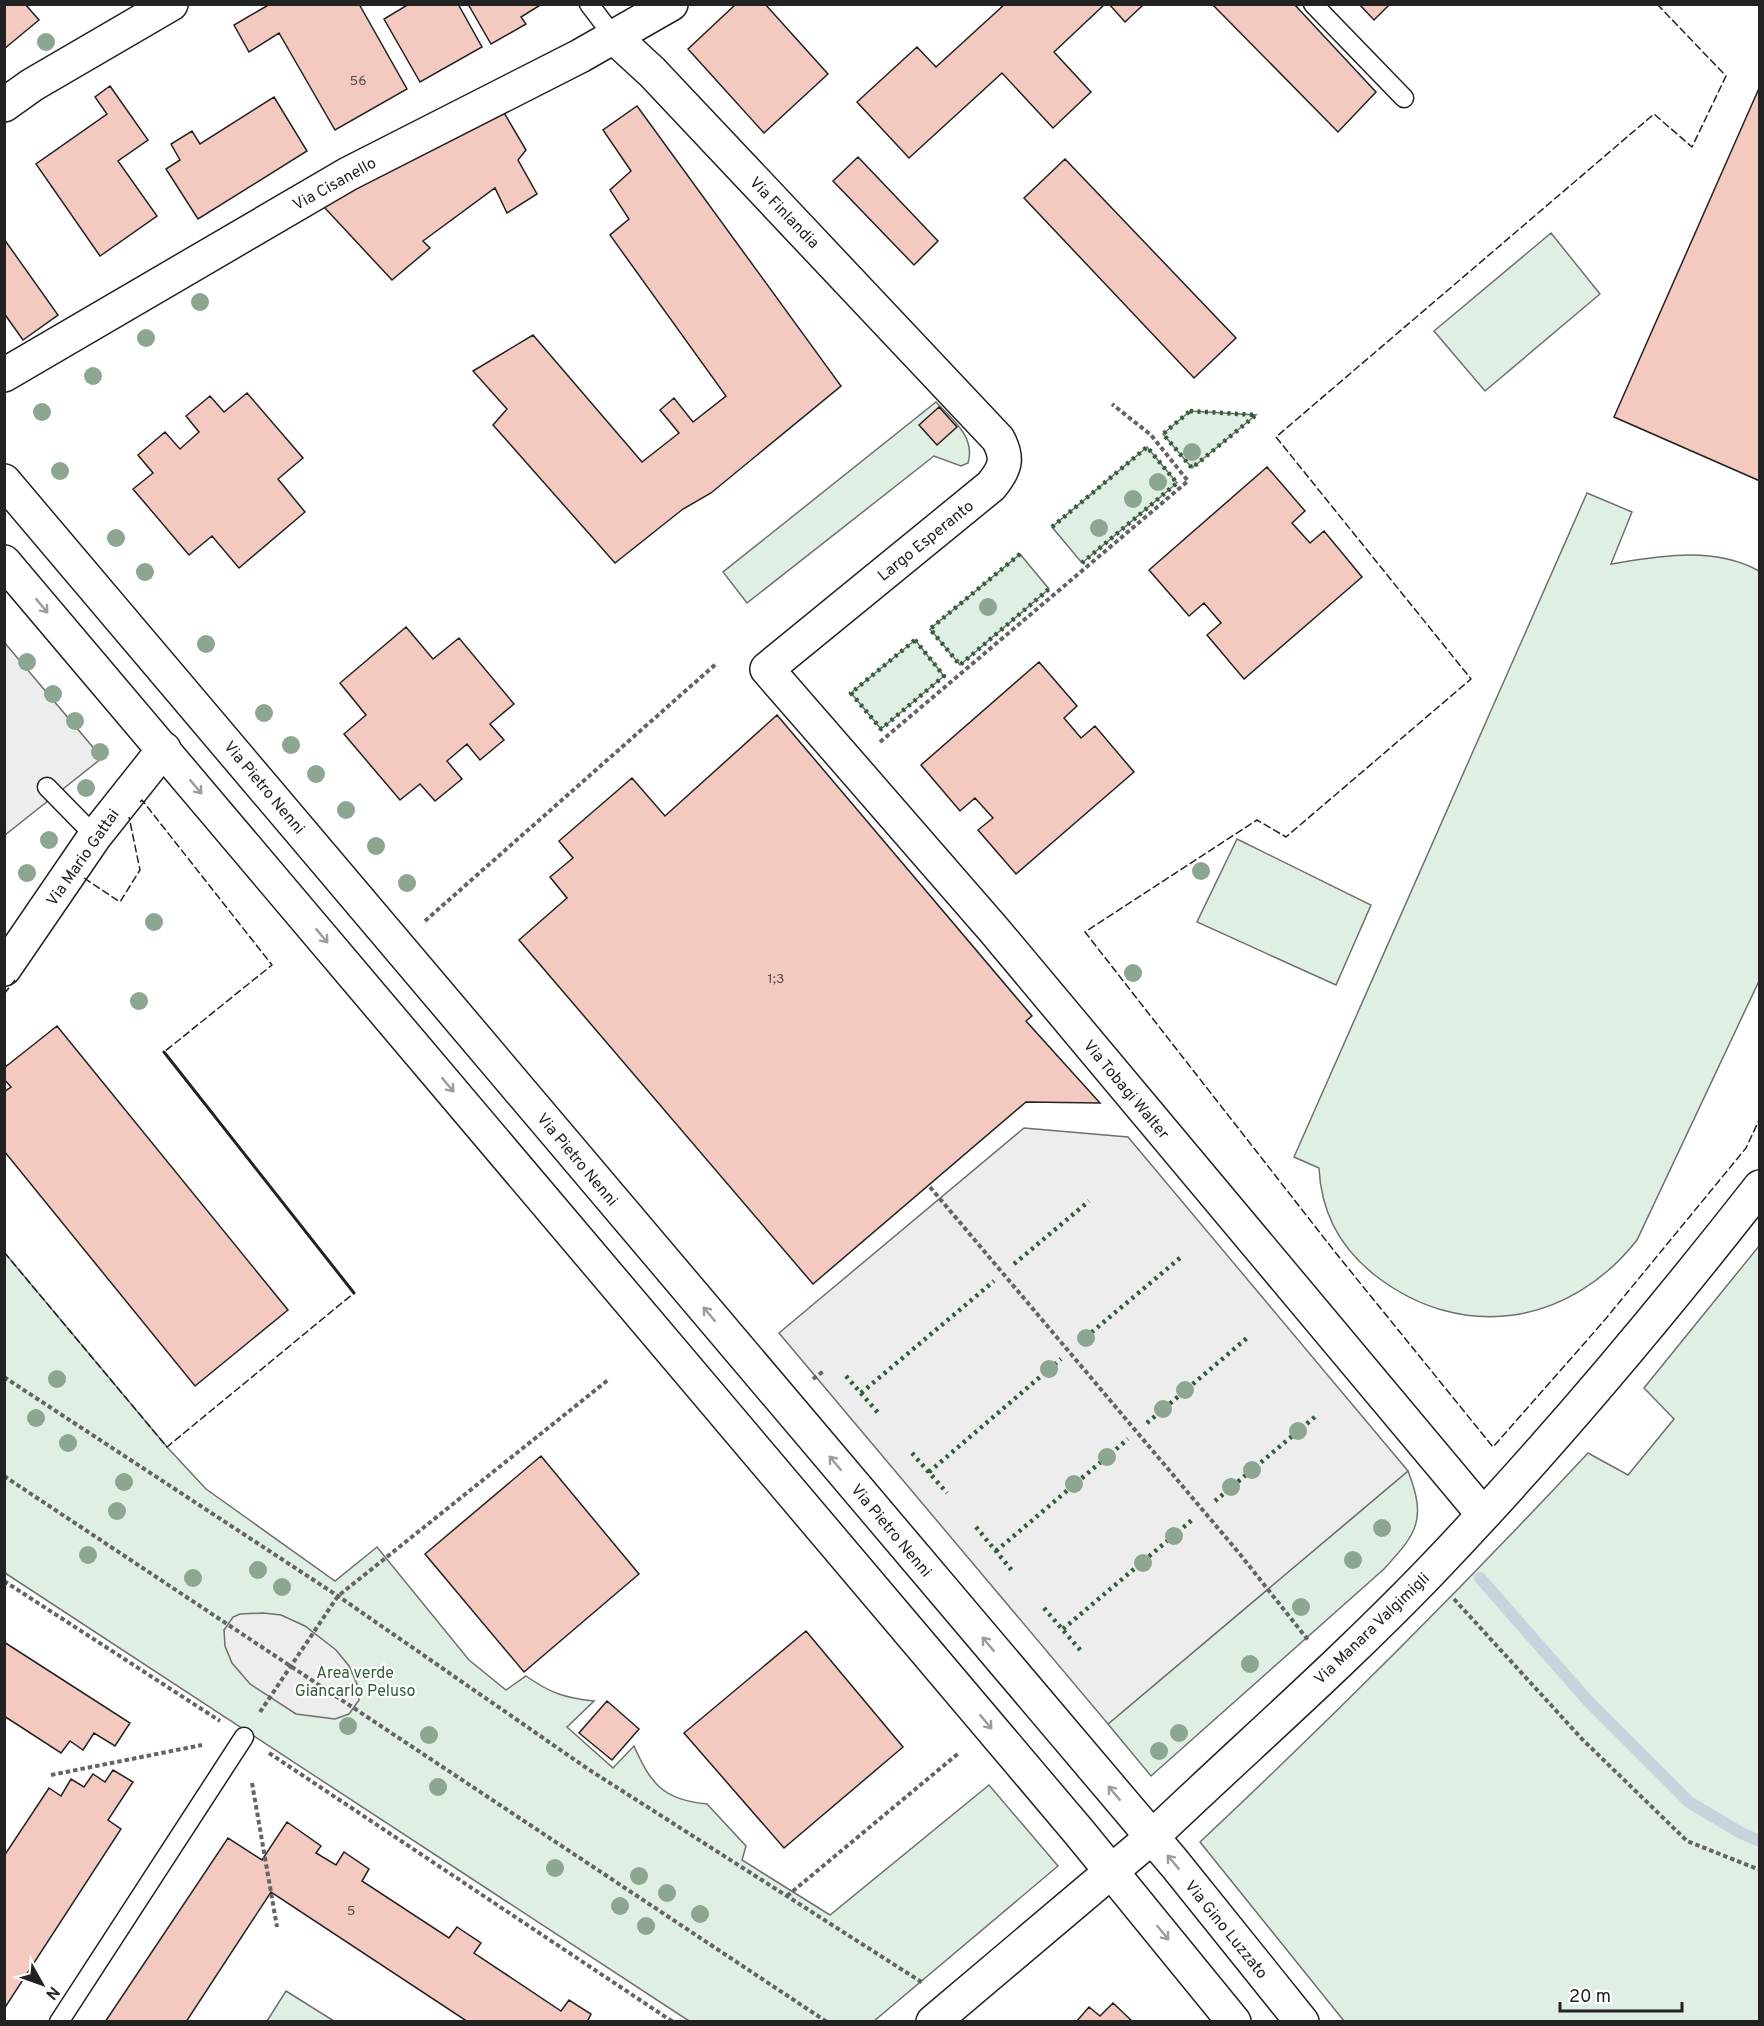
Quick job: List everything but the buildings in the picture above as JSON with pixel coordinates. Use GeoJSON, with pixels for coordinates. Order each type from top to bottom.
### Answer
{"type":"FeatureCollection","features":[{"type":"Feature","properties":{"kind":"street"},"geometry":{"type":"LineString","coordinates":[[4,105],[32,85],[171,4]]}},
{"type":"Feature","properties":{"kind":"street","name":"Via Cisanello"},"geometry":{"type":"LineString","coordinates":[[4,375],[348,174],[614,37],[671,4]]}},
{"type":"Feature","properties":{"kind":"street","name":"Via Finlandia"},"geometry":{"type":"LineString","coordinates":[[614,37],[660,80],[953,390]]}},
{"type":"Feature","properties":{"kind":"street","name":"Largo Esperanto"},"geometry":{"type":"LineString","coordinates":[[767,669],[991,486],[1001,474],[1006,461],[998,439],[953,390]]}},
{"type":"Feature","properties":{"kind":"street","name":"Via Pietro Nenni"},"geometry":{"type":"LineString","coordinates":[[4,481],[1152,1838]]}},
{"type":"Feature","properties":{"kind":"street"},"geometry":{"type":"LineString","coordinates":[[4,562],[1112,1872],[1234,2022]]}},
{"type":"Feature","properties":{"kind":"street","name":"Via Tobagi Walter"},"geometry":{"type":"LineString","coordinates":[[767,669],[994,930],[1482,1513]]}},
{"type":"Feature","properties":{"kind":"street","name":"Via Mario Gattai"},"geometry":{"type":"LineString","coordinates":[[4,969],[95,836],[164,749]]}},
{"type":"Feature","properties":{"kind":"street","name":"Via Manara Valgimigli"},"geometry":{"type":"LineString","coordinates":[[933,2022],[1152,1838],[1428,1573],[1546,1445],[1612,1369],[1760,1186]]}},
{"type":"Feature","properties":{"kind":"street","name":"Via Gino Luzzato"},"geometry":{"type":"LineString","coordinates":[[1152,1838],[1302,2022]]}},
{"type":"Feature","properties":{"kind":"lane"},"geometry":{"type":"LineString","coordinates":[[589,4],[614,37]]}},
{"type":"Feature","properties":{"kind":"lane"},"geometry":{"type":"LineString","coordinates":[[1313,4],[1404,98]]}},
{"type":"Feature","properties":{"kind":"lane"},"geometry":{"type":"LineString","coordinates":[[46,787],[95,836]]}},
{"type":"Feature","properties":{"kind":"lane"},"geometry":{"type":"LineString","coordinates":[[59,2022],[244,1737]]}},
{"type":"Feature","properties":{"kind":"path"},"geometry":{"type":"LineString","coordinates":[[852,766],[1188,481],[1151,435],[1112,404]]}},
{"type":"Feature","properties":{"kind":"path"},"geometry":{"type":"LineString","coordinates":[[397,944],[441,908],[717,663]]}},
{"type":"Feature","properties":{"kind":"path"},"geometry":{"type":"LineString","coordinates":[[930,1187],[1239,1553],[1310,1644]]}},
{"type":"Feature","properties":{"kind":"path"},"geometry":{"type":"LineString","coordinates":[[4,1377],[338,1596],[588,1769],[927,1985]]}},
{"type":"Feature","properties":{"kind":"path"},"geometry":{"type":"LineString","coordinates":[[277,1928],[244,1737],[338,1596],[608,1380]]}},
{"type":"Feature","properties":{"kind":"path"},"geometry":{"type":"LineString","coordinates":[[4,1476],[827,2022]]}},
{"type":"Feature","properties":{"kind":"path"},"geometry":{"type":"LineString","coordinates":[[1428,1573],[1582,1739],[1687,1841],[1760,1870]]}},
{"type":"Feature","properties":{"kind":"path"},"geometry":{"type":"LineString","coordinates":[[4,1581],[244,1737],[673,2022]]}},
{"type":"Feature","properties":{"kind":"path"},"geometry":{"type":"LineString","coordinates":[[51,1775],[244,1737]]}},
{"type":"Feature","properties":{"kind":"path"},"geometry":{"type":"LineString","coordinates":[[788,1896],[968,1745]]}},
{"type":"Feature","properties":{"kind":"green space"},"geometry":{"type":"Polygon","coordinates":[[[1551,233],[1600,294],[1485,391],[1434,331],[1551,233]]]}},
{"type":"Feature","properties":{"kind":"green space"},"geometry":{"type":"Polygon","coordinates":[[[936,402],[966,437],[970,454],[968,463],[961,466],[934,456],[747,603],[723,572],[936,402]]]}},
{"type":"Feature","properties":{"kind":"green space"},"geometry":{"type":"Polygon","coordinates":[[[1190,411],[1256,415],[1192,468],[1163,434],[1190,411]]]}},
{"type":"Feature","properties":{"kind":"green space"},"geometry":{"type":"Polygon","coordinates":[[[1147,447],[1177,483],[1082,563],[1052,527],[1147,447]]]}},
{"type":"Feature","properties":{"kind":"green space"},"geometry":{"type":"Polygon","coordinates":[[[1587,493],[1632,512],[1611,564],[1686,555],[1724,558],[1759,571],[1759,981],[1637,1240],[1610,1269],[1580,1291],[1548,1306],[1514,1315],[1479,1316],[1444,1311],[1409,1297],[1376,1276],[1353,1254],[1343,1242],[1329,1214],[1324,1200],[1319,1168],[1294,1157],[1587,493]]]}},
{"type":"Feature","properties":{"kind":"green space"},"geometry":{"type":"Polygon","coordinates":[[[1020,554],[1049,589],[960,665],[930,629],[1020,554]]]}},
{"type":"Feature","properties":{"kind":"green space"},"geometry":{"type":"Polygon","coordinates":[[[915,640],[944,676],[881,729],[851,693],[915,640]]]}},
{"type":"Feature","properties":{"kind":"green space"},"geometry":{"type":"Polygon","coordinates":[[[1237,839],[1371,905],[1336,985],[1197,922],[1237,839]]]}},
{"type":"Feature","properties":{"kind":"green space"},"geometry":{"type":"Polygon","coordinates":[[[1759,1246],[1759,2021],[1344,2021],[1200,1842],[1397,1650],[1588,1453],[1628,1475],[1674,1419],[1644,1388],[1759,1246]]]}},
{"type":"Feature","properties":{"kind":"green space","name":"Area verde Giancarlo Peluso"},"geometry":{"type":"Polygon","coordinates":[[[4,1252],[167,1447],[206,1489],[335,1581],[377,1547],[469,1660],[506,1690],[526,1676],[558,1694],[594,1701],[567,1727],[613,1768],[634,1746],[646,1771],[660,1788],[679,1799],[707,1804],[746,1846],[742,1860],[830,1915],[989,1785],[1058,1866],[874,2021],[689,2021],[5,1573],[4,1252]]]}},
{"type":"Feature","properties":{"kind":"green space"},"geometry":{"type":"Polygon","coordinates":[[[1408,1471],[1417,1502],[1416,1525],[1395,1556],[1384,1569],[1151,1776],[1108,1724],[1408,1471]]]}},
{"type":"Feature","properties":{"kind":"green space"},"geometry":{"type":"Polygon","coordinates":[[[286,1991],[334,2021],[267,2021],[286,1991]]]}},
{"type":"Feature","properties":{"kind":"shaded area"},"geometry":{"type":"Polygon","coordinates":[[[4,642],[102,758],[5,835],[4,835],[4,642]]]}},
{"type":"Feature","properties":{"kind":"shaded area"},"geometry":{"type":"Polygon","coordinates":[[[1024,1128],[1128,1137],[1408,1471],[1108,1724],[779,1333],[1024,1128]]]}},
{"type":"Feature","properties":{"kind":"shaded area"},"geometry":{"type":"Polygon","coordinates":[[[240,1614],[281,1615],[305,1626],[336,1650],[349,1666],[357,1684],[359,1700],[349,1714],[335,1719],[296,1714],[250,1684],[232,1663],[225,1646],[224,1630],[233,1617],[240,1614]]]}},
{"type":"Feature","properties":{"kind":"waterway"},"geometry":{"type":"LineString","coordinates":[[1480,1578],[1588,1701],[1689,1802],[1741,1833],[1760,1841]]}},
{"type":"Feature","properties":{"kind":"hedge"},"geometry":{"type":"LineString","coordinates":[[1190,411],[1256,415],[1192,468],[1163,434],[1190,411]]}},
{"type":"Feature","properties":{"kind":"hedge"},"geometry":{"type":"LineString","coordinates":[[1052,527],[1147,447],[1177,483],[1082,563]]}},
{"type":"Feature","properties":{"kind":"hedge"},"geometry":{"type":"LineString","coordinates":[[1020,554],[930,629],[960,665],[1049,589]]}},
{"type":"Feature","properties":{"kind":"hedge"},"geometry":{"type":"LineString","coordinates":[[915,640],[944,676],[881,729],[851,693],[915,640]]}},
{"type":"Feature","properties":{"kind":"hedge"},"geometry":{"type":"LineString","coordinates":[[1014,1264],[1089,1201]]}},
{"type":"Feature","properties":{"kind":"hedge"},"geometry":{"type":"LineString","coordinates":[[1080,1342],[1180,1258]]}},
{"type":"Feature","properties":{"kind":"hedge"},"geometry":{"type":"LineString","coordinates":[[861,1393],[994,1281]]}},
{"type":"Feature","properties":{"kind":"hedge"},"geometry":{"type":"LineString","coordinates":[[1147,1423],[1247,1338]]}},
{"type":"Feature","properties":{"kind":"hedge"},"geometry":{"type":"LineString","coordinates":[[929,1472],[1061,1359]]}},
{"type":"Feature","properties":{"kind":"hedge"},"geometry":{"type":"LineString","coordinates":[[846,1376],[880,1415]]}},
{"type":"Feature","properties":{"kind":"hedge"},"geometry":{"type":"LineString","coordinates":[[1215,1501],[1316,1416]]}},
{"type":"Feature","properties":{"kind":"hedge"},"geometry":{"type":"LineString","coordinates":[[996,1551],[1128,1439]]}},
{"type":"Feature","properties":{"kind":"hedge"},"geometry":{"type":"LineString","coordinates":[[912,1453],[947,1493]]}},
{"type":"Feature","properties":{"kind":"hedge"},"geometry":{"type":"LineString","coordinates":[[1063,1629],[1192,1520]]}},
{"type":"Feature","properties":{"kind":"hedge"},"geometry":{"type":"LineString","coordinates":[[976,1527],[1014,1573]]}},
{"type":"Feature","properties":{"kind":"hedge"},"geometry":{"type":"LineString","coordinates":[[1044,1608],[1081,1651]]}},
{"type":"Feature","properties":{"kind":"fence"},"geometry":{"type":"LineString","coordinates":[[1657,4],[1726,76],[1692,147],[1654,114],[1276,437],[1471,679],[1286,837],[1257,820],[1085,932],[1335,1252],[1493,1447],[1603,1322],[1746,1148],[1760,1118]]}},
{"type":"Feature","properties":{"kind":"fence"},"geometry":{"type":"LineString","coordinates":[[140,802],[142,800],[272,965],[164,1052]]}},
{"type":"Feature","properties":{"kind":"fence"},"geometry":{"type":"LineString","coordinates":[[84,878],[120,902],[140,870],[129,817]]}},
{"type":"Feature","properties":{"kind":"fence"},"geometry":{"type":"LineString","coordinates":[[4,994],[15,980]]}},
{"type":"Feature","properties":{"kind":"fence"},"geometry":{"type":"LineString","coordinates":[[4,1252],[167,1447],[354,1293]]}},
{"type":"Feature","properties":{"kind":"wall"},"geometry":{"type":"LineString","coordinates":[[164,1052],[354,1293]]}}]}
